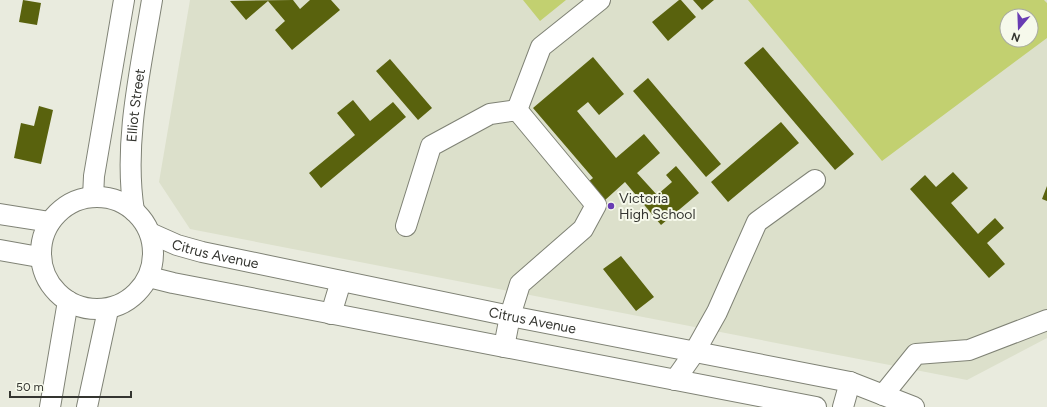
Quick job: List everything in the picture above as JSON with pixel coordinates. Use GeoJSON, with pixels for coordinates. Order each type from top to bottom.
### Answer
{"type":"FeatureCollection","features":[{"type":"Feature","properties":{"kind":"street","name":"Elliot Street"},"geometry":{"type":"LineString","coordinates":[[93,197],[94,176],[124,0]]}},
{"type":"Feature","properties":{"kind":"street","name":"Elliot Street"},"geometry":{"type":"LineString","coordinates":[[134,211],[130,186],[133,126],[152,0]]}},
{"type":"Feature","properties":{"kind":"street"},"geometry":{"type":"LineString","coordinates":[[517,110],[540,47],[600,0]]}},
{"type":"Feature","properties":{"kind":"street"},"geometry":{"type":"LineString","coordinates":[[406,226],[431,146],[490,114],[517,110]]}},
{"type":"Feature","properties":{"kind":"street"},"geometry":{"type":"LineString","coordinates":[[504,347],[510,316],[520,284],[583,229],[596,205],[517,110]]}},
{"type":"Feature","properties":{"kind":"street"},"geometry":{"type":"LineString","coordinates":[[675,380],[694,353],[716,312],[757,222],[815,180]]}},
{"type":"Feature","properties":{"kind":"street"},"geometry":{"type":"LineString","coordinates":[[93,197],[109,199],[124,204],[134,211],[150,233],[153,246],[153,259],[149,277],[134,295],[108,310],[83,307],[68,301],[49,282],[43,271],[39,257],[42,240],[50,222],[71,203],[93,197]]}},
{"type":"Feature","properties":{"kind":"street"},"geometry":{"type":"LineString","coordinates":[[0,214],[50,222]]}},
{"type":"Feature","properties":{"kind":"street","name":"Citrus Avenue"},"geometry":{"type":"LineString","coordinates":[[150,233],[177,245],[202,252],[694,353],[850,382],[914,407]]}},
{"type":"Feature","properties":{"kind":"street"},"geometry":{"type":"LineString","coordinates":[[0,250],[39,257]]}},
{"type":"Feature","properties":{"kind":"street"},"geometry":{"type":"LineString","coordinates":[[149,277],[331,314],[816,407]]}},
{"type":"Feature","properties":{"kind":"street"},"geometry":{"type":"LineString","coordinates":[[331,314],[341,281]]}},
{"type":"Feature","properties":{"kind":"street"},"geometry":{"type":"LineString","coordinates":[[50,407],[68,301]]}},
{"type":"Feature","properties":{"kind":"street"},"geometry":{"type":"LineString","coordinates":[[87,407],[108,310]]}},
{"type":"Feature","properties":{"kind":"street"},"geometry":{"type":"LineString","coordinates":[[883,395],[916,354],[969,350],[1047,320]]}},
{"type":"Feature","properties":{"kind":"street"},"geometry":{"type":"LineString","coordinates":[[843,407],[850,382]]}},
{"type":"Feature","properties":{"kind":"shaded area","name":"Victoria High School"},"geometry":{"type":"Polygon","coordinates":[[[190,0],[1047,0],[1047,338],[967,380],[190,229],[159,182],[190,0]]]}},
{"type":"Feature","properties":{"kind":"green space"},"geometry":{"type":"Polygon","coordinates":[[[523,0],[566,0],[540,21],[523,0]]]}},
{"type":"Feature","properties":{"kind":"green space"},"geometry":{"type":"Polygon","coordinates":[[[748,0],[1044,0],[1047,3],[1047,38],[1039,44],[1039,8],[999,8],[999,48],[1034,48],[882,161],[748,0]]]}},
{"type":"Feature","properties":{"kind":"building"},"geometry":{"type":"Polygon","coordinates":[[[23,0],[41,3],[37,25],[19,22],[23,0]]]}},
{"type":"Feature","properties":{"kind":"building"},"geometry":{"type":"Polygon","coordinates":[[[293,0],[300,9],[310,0],[331,0],[340,10],[292,50],[275,30],[285,21],[268,1],[246,20],[230,1],[293,0]]]}},
{"type":"Feature","properties":{"kind":"building"},"geometry":{"type":"Polygon","coordinates":[[[679,0],[681,0],[696,17],[668,41],[652,22],[679,0]]]}},
{"type":"Feature","properties":{"kind":"building"},"geometry":{"type":"Polygon","coordinates":[[[693,0],[714,0],[702,10],[693,0]]]}},
{"type":"Feature","properties":{"kind":"building"},"geometry":{"type":"Polygon","coordinates":[[[763,47],[854,154],[835,170],[744,63],[763,47]]]}},
{"type":"Feature","properties":{"kind":"building"},"geometry":{"type":"Polygon","coordinates":[[[593,57],[624,94],[599,115],[588,102],[577,111],[616,158],[644,134],[660,153],[637,173],[657,195],[672,182],[666,175],[676,166],[699,193],[661,225],[625,182],[604,201],[588,182],[593,178],[533,108],[593,57]]]}},
{"type":"Feature","properties":{"kind":"building"},"geometry":{"type":"Polygon","coordinates":[[[390,59],[432,108],[418,120],[376,71],[390,59]]]}},
{"type":"Feature","properties":{"kind":"building"},"geometry":{"type":"Polygon","coordinates":[[[648,78],[721,164],[706,177],[633,91],[648,78]]]}},
{"type":"Feature","properties":{"kind":"building"},"geometry":{"type":"Polygon","coordinates":[[[353,100],[370,121],[393,102],[406,117],[321,188],[309,173],[355,135],[337,113],[353,100]]]}},
{"type":"Feature","properties":{"kind":"building"},"geometry":{"type":"Polygon","coordinates":[[[39,106],[53,110],[41,164],[14,158],[21,123],[34,126],[39,106]]]}},
{"type":"Feature","properties":{"kind":"building"},"geometry":{"type":"Polygon","coordinates":[[[781,122],[799,143],[728,202],[711,182],[781,122]]]}},
{"type":"Feature","properties":{"kind":"building"},"geometry":{"type":"Polygon","coordinates":[[[953,172],[968,188],[951,203],[978,234],[995,218],[1004,228],[987,243],[1005,264],[989,278],[910,189],[925,175],[936,187],[953,172]]]}},
{"type":"Feature","properties":{"kind":"building"},"geometry":{"type":"Polygon","coordinates":[[[1047,186],[1047,201],[1042,199],[1047,186]]]}},
{"type":"Feature","properties":{"kind":"building"},"geometry":{"type":"Polygon","coordinates":[[[621,256],[654,297],[636,311],[603,269],[621,256]]]}},
{"type":"Feature","properties":{"kind":"place","name":"Victoria High School"},"geometry":{"type":"Point","coordinates":[611,206]}}]}
